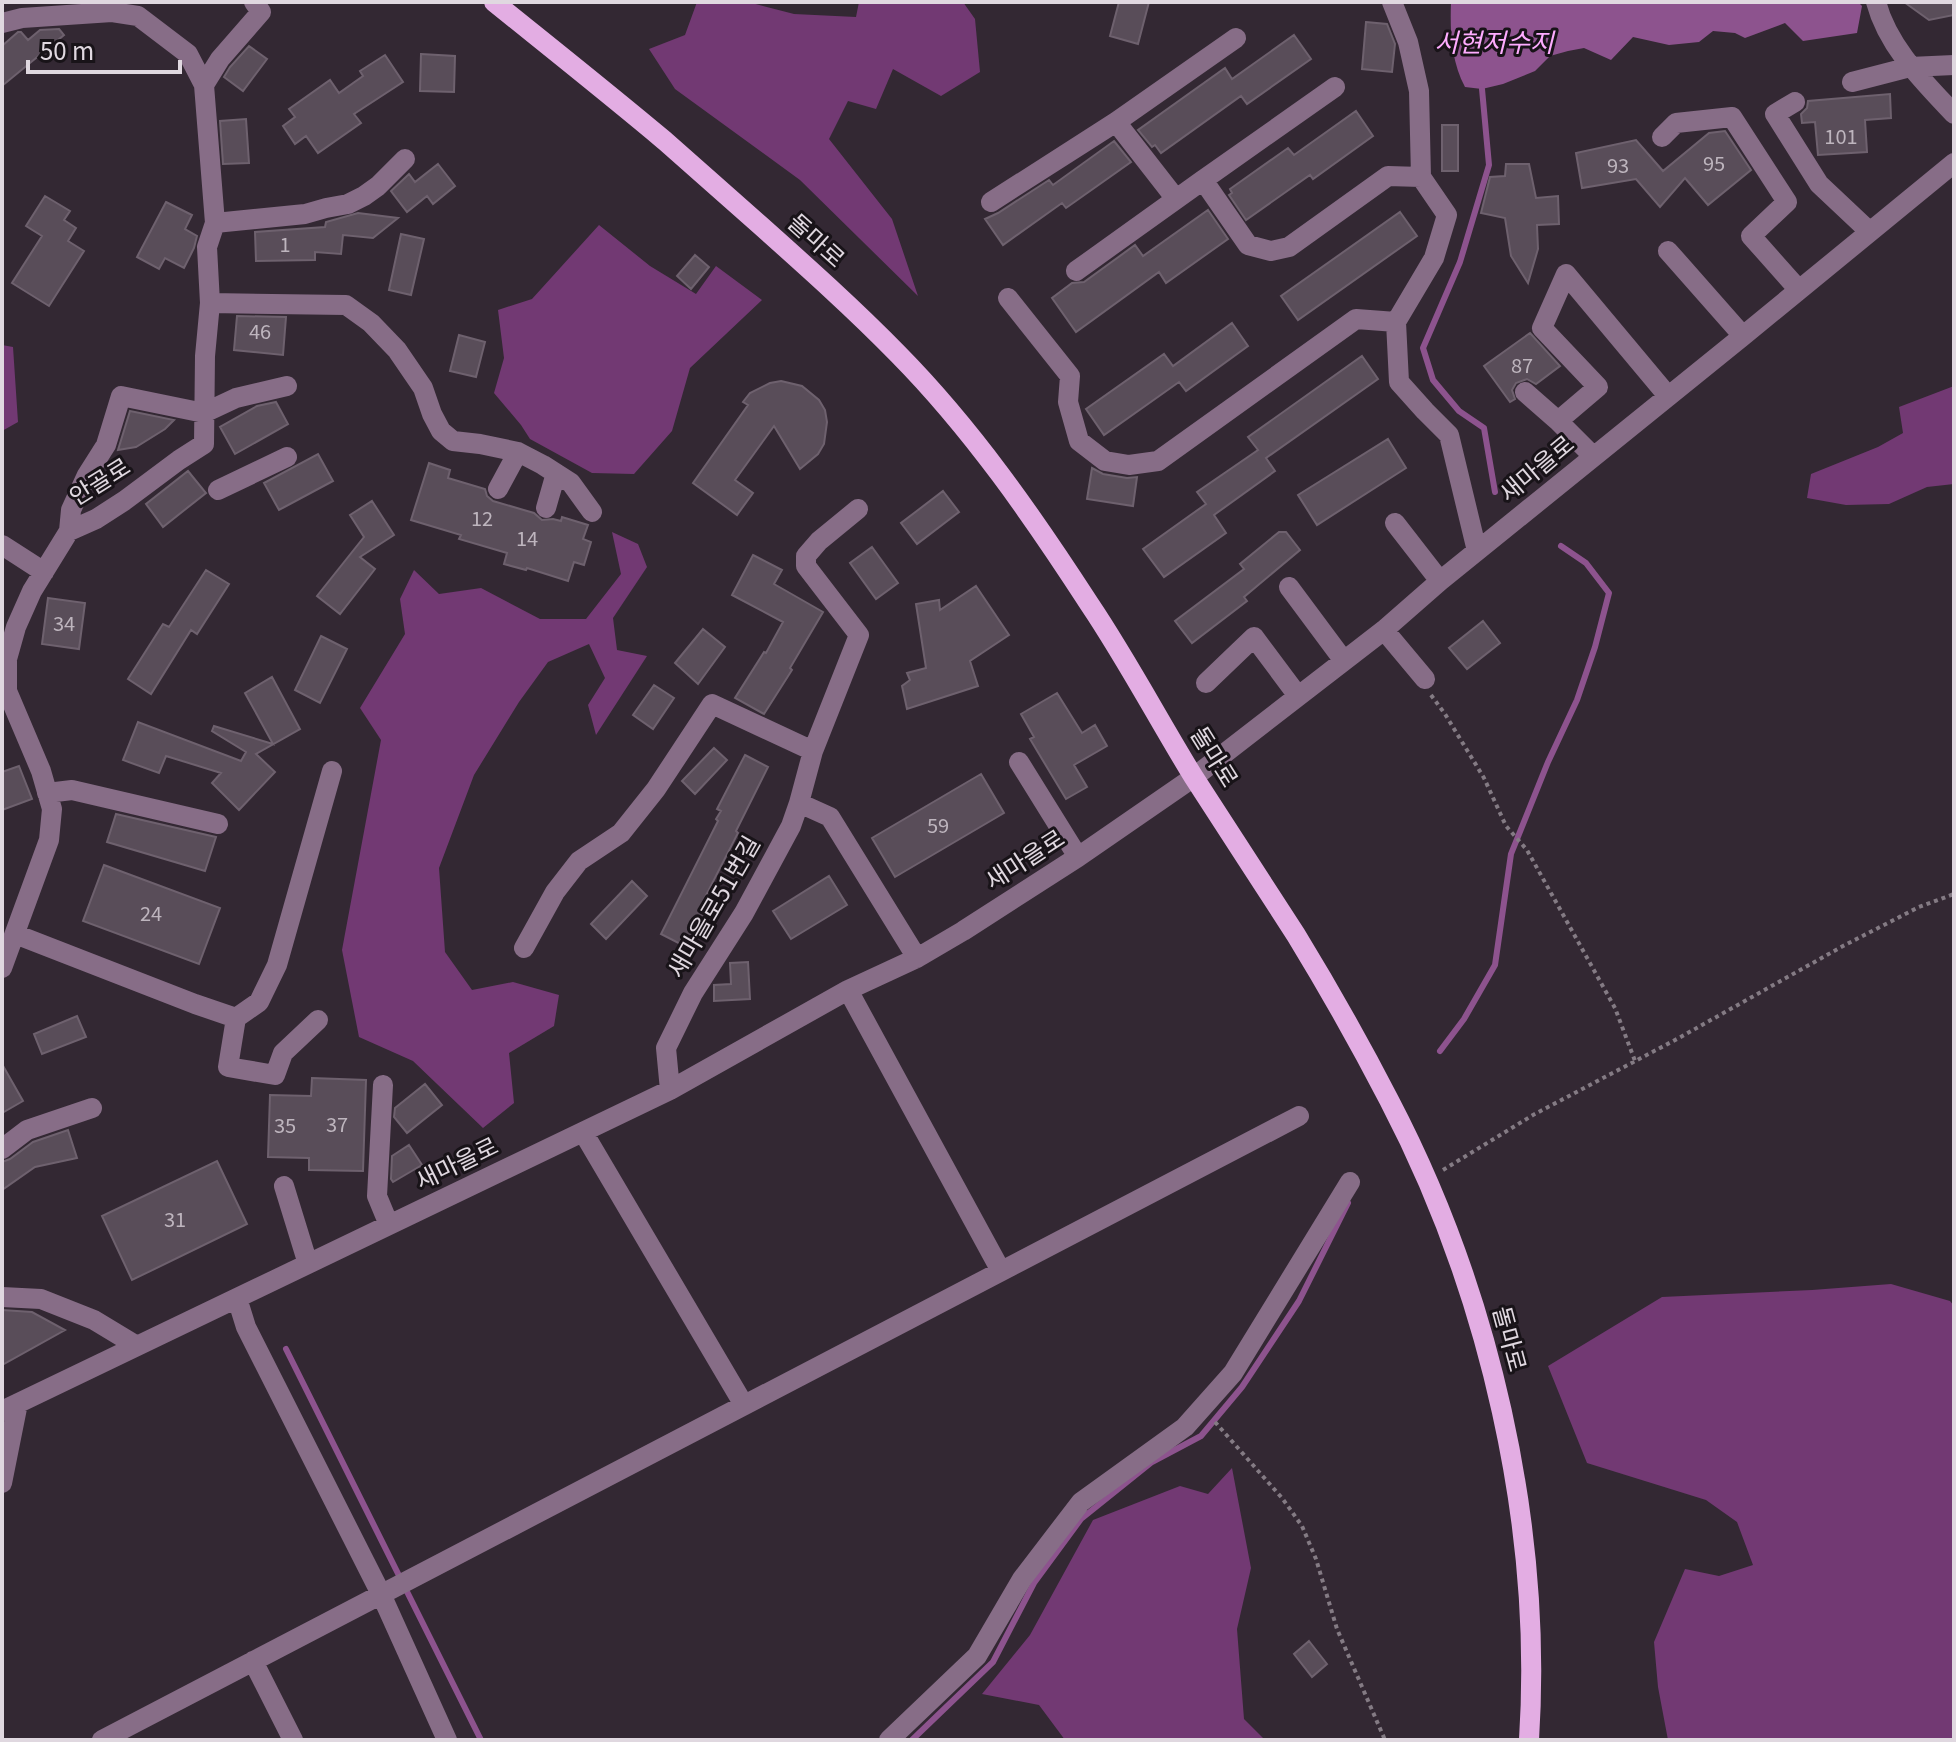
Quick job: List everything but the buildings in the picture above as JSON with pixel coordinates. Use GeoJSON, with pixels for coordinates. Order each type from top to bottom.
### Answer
{"type":"FeatureCollection","features":[{"type":"Feature","properties":{"kind":"main road","name":"돌마로"},"geometry":{"type":"LineString","coordinates":[[494,2],[666,142],[816,275],[900,356],[976,443],[1091,606],[1194,777],[1300,941],[1391,1103],[1427,1180],[1469,1290],[1490,1358],[1508,1444],[1531,1627],[1529,1740]]}},
{"type":"Feature","properties":{"kind":"street"},"geometry":{"type":"LineString","coordinates":[[1392,2],[1408,42],[1419,91],[1421,177],[1447,215],[1434,258],[1396,322],[1399,382],[1449,435],[1477,551]]}},
{"type":"Feature","properties":{"kind":"street"},"geometry":{"type":"LineString","coordinates":[[1876,2],[1880,16],[1910,67],[1954,114]]}},
{"type":"Feature","properties":{"kind":"street"},"geometry":{"type":"LineString","coordinates":[[204,85],[258,7]]}},
{"type":"Feature","properties":{"kind":"street","name":"안골로"},"geometry":{"type":"LineString","coordinates":[[2,23],[22,18],[112,12],[138,16],[188,54],[204,85],[215,223],[207,247],[210,303],[205,356],[204,444],[124,501],[69,531],[32,591],[16,627],[7,659],[7,691],[41,771],[52,809],[49,840],[2,968]]}},
{"type":"Feature","properties":{"kind":"street"},"geometry":{"type":"LineString","coordinates":[[991,202],[1116,122],[1236,38]]}},
{"type":"Feature","properties":{"kind":"street"},"geometry":{"type":"LineString","coordinates":[[1852,82],[1910,67],[1954,65]]}},
{"type":"Feature","properties":{"kind":"street"},"geometry":{"type":"LineString","coordinates":[[1076,271],[1335,87]]}},
{"type":"Feature","properties":{"kind":"street"},"geometry":{"type":"LineString","coordinates":[[1795,102],[1775,114],[1819,184],[1870,232]]}},
{"type":"Feature","properties":{"kind":"street"},"geometry":{"type":"LineString","coordinates":[[1662,137],[1676,123],[1732,117],[1787,202],[1751,236],[1799,290]]}},
{"type":"Feature","properties":{"kind":"street"},"geometry":{"type":"LineString","coordinates":[[1116,122],[1176,199]]}},
{"type":"Feature","properties":{"kind":"street"},"geometry":{"type":"LineString","coordinates":[[215,223],[305,214],[348,204],[378,186],[405,159]]}},
{"type":"Feature","properties":{"kind":"street","name":"새마을로"},"geometry":{"type":"LineString","coordinates":[[10,1407],[670,1090],[848,990],[917,958],[963,931],[1194,777],[1344,661],[1954,163]]}},
{"type":"Feature","properties":{"kind":"street"},"geometry":{"type":"LineString","coordinates":[[1203,180],[1248,245],[1271,251],[1289,247],[1388,176],[1421,177]]}},
{"type":"Feature","properties":{"kind":"street"},"geometry":{"type":"LineString","coordinates":[[1668,251],[1743,336]]}},
{"type":"Feature","properties":{"kind":"street"},"geometry":{"type":"LineString","coordinates":[[1558,421],[1598,387],[1542,328],[1566,274],[1668,396]]}},
{"type":"Feature","properties":{"kind":"street"},"geometry":{"type":"LineString","coordinates":[[1008,298],[1070,376],[1068,402],[1079,441],[1105,461],[1129,465],[1158,461],[1356,319],[1396,322]]}},
{"type":"Feature","properties":{"kind":"street"},"geometry":{"type":"LineString","coordinates":[[210,303],[346,305],[371,323],[397,350],[423,388],[441,431],[453,441],[518,452],[571,483],[592,512]]}},
{"type":"Feature","properties":{"kind":"street"},"geometry":{"type":"LineString","coordinates":[[69,531],[71,510],[87,475],[106,445],[121,396],[204,413],[236,398],[287,386]]}},
{"type":"Feature","properties":{"kind":"street"},"geometry":{"type":"LineString","coordinates":[[1525,392],[1593,456]]}},
{"type":"Feature","properties":{"kind":"street"},"geometry":{"type":"LineString","coordinates":[[498,489],[518,452]]}},
{"type":"Feature","properties":{"kind":"street"},"geometry":{"type":"LineString","coordinates":[[218,490],[287,457]]}},
{"type":"Feature","properties":{"kind":"street"},"geometry":{"type":"LineString","coordinates":[[546,508],[556,473]]}},
{"type":"Feature","properties":{"kind":"street","name":"새마을로51번길"},"geometry":{"type":"LineString","coordinates":[[670,1090],[666,1048],[693,993],[744,913],[791,826],[813,751],[859,635],[806,566],[806,556],[819,541],[858,509]]}},
{"type":"Feature","properties":{"kind":"street"},"geometry":{"type":"LineString","coordinates":[[1395,523],[1440,581]]}},
{"type":"Feature","properties":{"kind":"street"},"geometry":{"type":"LineString","coordinates":[[2,545],[44,572]]}},
{"type":"Feature","properties":{"kind":"street"},"geometry":{"type":"LineString","coordinates":[[1289,587],[1344,661]]}},
{"type":"Feature","properties":{"kind":"street"},"geometry":{"type":"LineString","coordinates":[[1384,630],[1425,679]]}},
{"type":"Feature","properties":{"kind":"street"},"geometry":{"type":"LineString","coordinates":[[1206,683],[1254,637],[1298,696]]}},
{"type":"Feature","properties":{"kind":"street"},"geometry":{"type":"LineString","coordinates":[[524,948],[555,892],[579,861],[621,833],[656,789],[712,704],[813,751]]}},
{"type":"Feature","properties":{"kind":"street"},"geometry":{"type":"LineString","coordinates":[[1019,762],[1078,857]]}},
{"type":"Feature","properties":{"kind":"street"},"geometry":{"type":"LineString","coordinates":[[318,1020],[283,1053],[275,1075],[228,1067],[236,1018],[259,1002],[277,965],[332,771]]}},
{"type":"Feature","properties":{"kind":"street"},"geometry":{"type":"LineString","coordinates":[[47,793],[72,790],[218,824]]}},
{"type":"Feature","properties":{"kind":"street"},"geometry":{"type":"LineString","coordinates":[[799,803],[830,817],[917,958]]}},
{"type":"Feature","properties":{"kind":"street"},"geometry":{"type":"LineString","coordinates":[[15,934],[236,1018]]}},
{"type":"Feature","properties":{"kind":"street"},"geometry":{"type":"LineString","coordinates":[[848,990],[1001,1271]]}},
{"type":"Feature","properties":{"kind":"street"},"geometry":{"type":"LineString","coordinates":[[383,1085],[377,1196],[389,1225]]}},
{"type":"Feature","properties":{"kind":"street"},"geometry":{"type":"LineString","coordinates":[[2,1149],[27,1130],[92,1108]]}},
{"type":"Feature","properties":{"kind":"street"},"geometry":{"type":"LineString","coordinates":[[102,1740],[137,1732],[253,1661],[1299,1116]]}},
{"type":"Feature","properties":{"kind":"street"},"geometry":{"type":"LineString","coordinates":[[583,1132],[744,1405]]}},
{"type":"Feature","properties":{"kind":"street"},"geometry":{"type":"LineString","coordinates":[[889,1740],[977,1656],[1022,1579],[1081,1502],[1185,1427],[1233,1373],[1350,1182]]}},
{"type":"Feature","properties":{"kind":"street"},"geometry":{"type":"LineString","coordinates":[[284,1186],[308,1264]]}},
{"type":"Feature","properties":{"kind":"street"},"geometry":{"type":"LineString","coordinates":[[2,1297],[41,1299],[94,1320],[137,1346]]}},
{"type":"Feature","properties":{"kind":"street"},"geometry":{"type":"LineString","coordinates":[[237,1298],[246,1327],[381,1594],[447,1740]]}},
{"type":"Feature","properties":{"kind":"street"},"geometry":{"type":"LineString","coordinates":[[2,1483],[10,1407]]}},
{"type":"Feature","properties":{"kind":"street"},"geometry":{"type":"LineString","coordinates":[[253,1661],[293,1740]]}},
{"type":"Feature","properties":{"kind":"path"},"geometry":{"type":"LineString","coordinates":[[1425,679],[1427,691],[1445,714],[1484,778],[1506,826],[1527,850],[1615,1008],[1635,1061]]}},
{"type":"Feature","properties":{"kind":"path"},"geometry":{"type":"LineString","coordinates":[[1427,1180],[1533,1115],[1843,946],[1919,907],[1954,894]]}},
{"type":"Feature","properties":{"kind":"path"},"geometry":{"type":"LineString","coordinates":[[1228,1436],[1302,1526],[1316,1559],[1337,1629],[1385,1740]]}},
{"type":"Feature","properties":{"kind":"shaded area"},"geometry":{"type":"Polygon","coordinates":[[[697,2],[748,2],[794,14],[856,17],[859,2],[963,2],[975,19],[980,72],[941,96],[893,69],[876,109],[848,101],[829,139],[892,219],[918,296],[800,180],[675,89],[649,49],[685,35],[697,2]]]}},
{"type":"Feature","properties":{"kind":"shaded area"},"geometry":{"type":"Polygon","coordinates":[[[599,225],[650,266],[696,294],[716,266],[762,300],[690,368],[672,431],[634,474],[592,473],[530,439],[494,393],[504,358],[498,310],[532,299],[599,225]]]}},
{"type":"Feature","properties":{"kind":"shaded area"},"geometry":{"type":"Polygon","coordinates":[[[2,345],[13,347],[18,422],[2,431],[2,345]]]}},
{"type":"Feature","properties":{"kind":"shaded area"},"geometry":{"type":"Polygon","coordinates":[[[1954,386],[1954,484],[1927,487],[1889,504],[1846,505],[1807,498],[1811,474],[1878,447],[1903,433],[1899,407],[1954,386]]]}},
{"type":"Feature","properties":{"kind":"shaded area"},"geometry":{"type":"Polygon","coordinates":[[[612,532],[638,544],[647,567],[613,618],[617,650],[647,656],[596,735],[588,705],[605,678],[589,644],[548,662],[474,775],[439,868],[445,952],[472,990],[513,982],[559,995],[554,1026],[509,1053],[514,1103],[483,1128],[413,1061],[359,1037],[342,950],[381,740],[360,708],[405,634],[400,599],[414,570],[439,594],[481,588],[540,619],[586,619],[621,574],[612,532]]]}},
{"type":"Feature","properties":{"kind":"shaded area"},"geometry":{"type":"Polygon","coordinates":[[[1891,1284],[1950,1301],[1954,1306],[1954,1740],[1668,1740],[1658,1687],[1654,1642],[1685,1569],[1719,1576],[1753,1565],[1737,1522],[1706,1500],[1587,1463],[1548,1366],[1662,1297],[1891,1284]]]}},
{"type":"Feature","properties":{"kind":"shaded area"},"geometry":{"type":"Polygon","coordinates":[[[1232,1468],[1251,1568],[1237,1629],[1244,1719],[1265,1740],[1065,1740],[1039,1705],[982,1694],[1030,1635],[1093,1520],[1180,1486],[1208,1494],[1232,1468]]]}},
{"type":"Feature","properties":{"kind":"water","name":"서현저수지"},"geometry":{"type":"Polygon","coordinates":[[[1451,2],[1858,2],[1862,6],[1857,33],[1803,41],[1785,23],[1745,38],[1735,33],[1713,31],[1699,42],[1669,45],[1633,37],[1611,60],[1584,48],[1568,51],[1550,56],[1535,71],[1482,89],[1465,87],[1460,77],[1452,46],[1451,2]]]}},
{"type":"Feature","properties":{"kind":"waterway"},"geometry":{"type":"LineString","coordinates":[[1482,89],[1489,165],[1460,262],[1423,348],[1433,380],[1459,411],[1484,428],[1495,492]]}},
{"type":"Feature","properties":{"kind":"waterway"},"geometry":{"type":"LineString","coordinates":[[1440,1051],[1464,1019],[1495,965],[1511,854],[1577,700],[1609,593],[1586,563],[1561,546]]}},
{"type":"Feature","properties":{"kind":"waterway"},"geometry":{"type":"LineString","coordinates":[[912,1740],[993,1662],[1034,1583],[1081,1519],[1152,1462],[1201,1436],[1242,1387],[1299,1301],[1348,1203]]}},
{"type":"Feature","properties":{"kind":"waterway"},"geometry":{"type":"LineString","coordinates":[[286,1349],[481,1740]]}}]}
